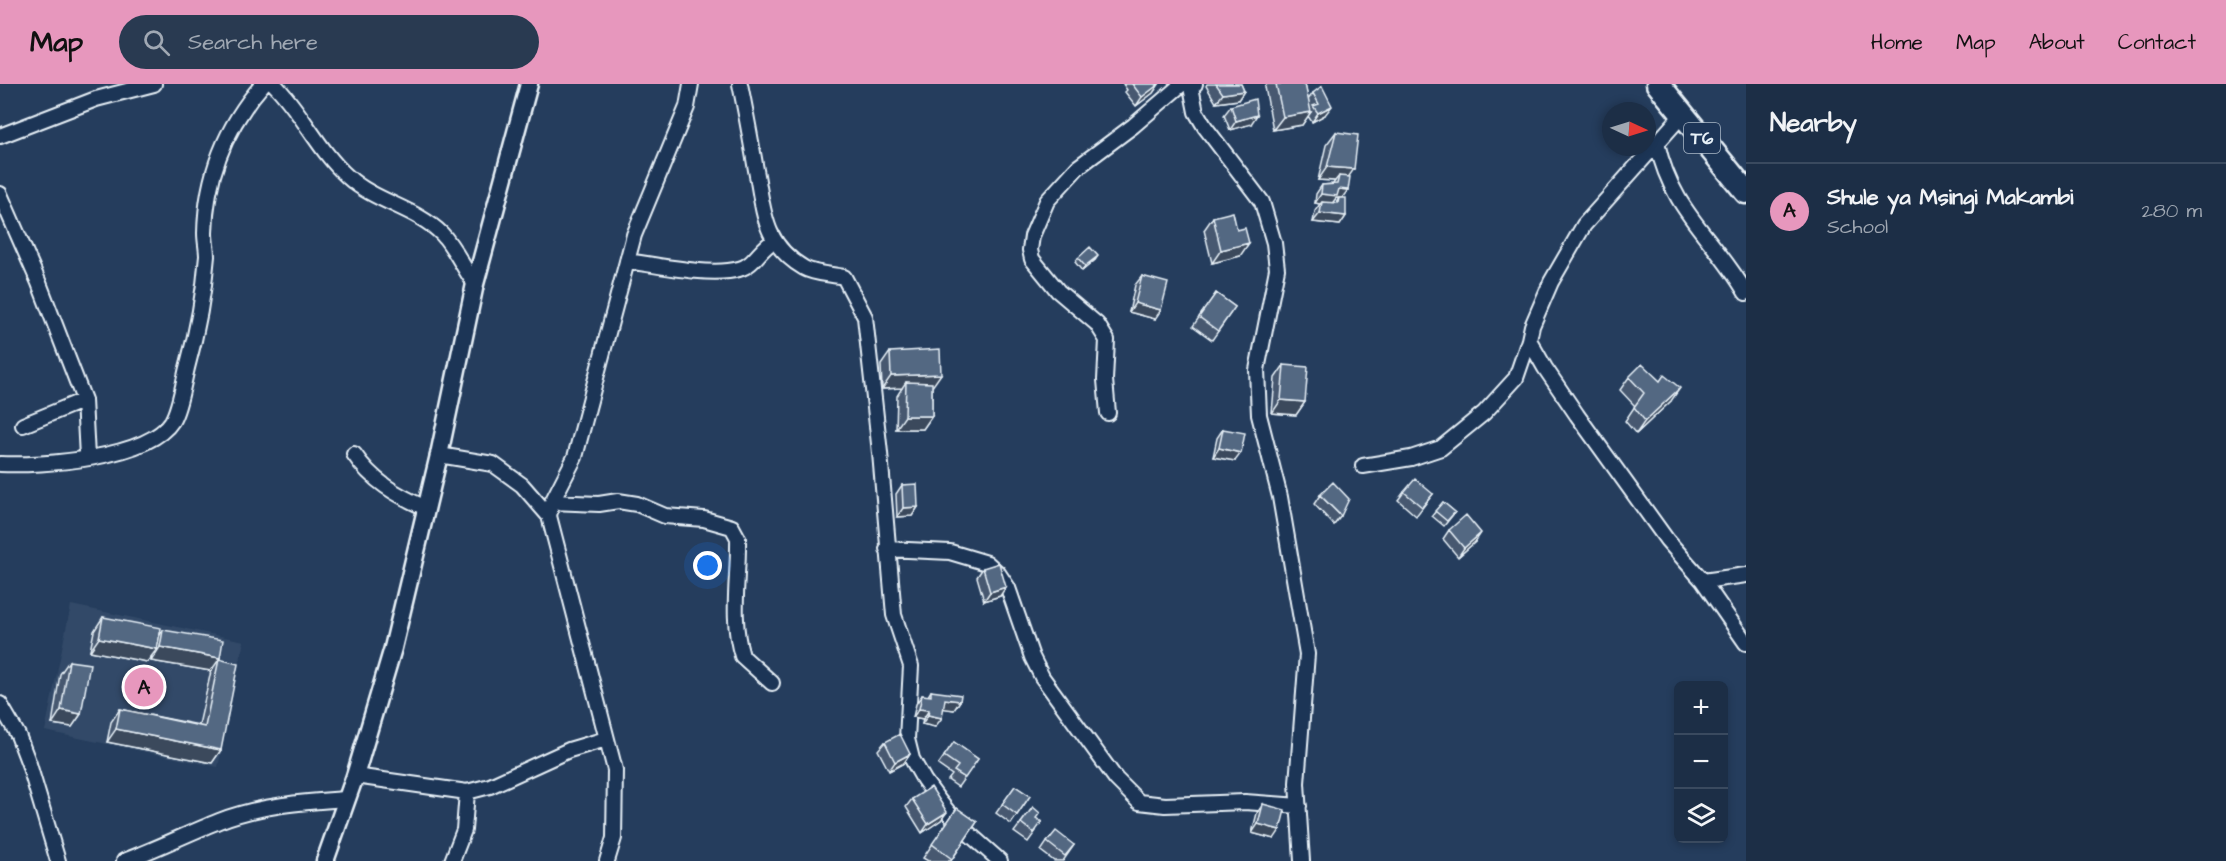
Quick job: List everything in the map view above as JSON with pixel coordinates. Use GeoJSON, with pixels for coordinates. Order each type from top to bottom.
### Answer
{"type":"FeatureCollection","features":[{"type":"Feature","properties":{"kind":"highway","name":"T6"},"geometry":{"type":"LineString","coordinates":[[1658,84],[1746,192]]}},
{"type":"Feature","properties":{"kind":"street"},"geometry":{"type":"LineString","coordinates":[[0,136],[96,99],[154,84]]}},
{"type":"Feature","properties":{"kind":"street"},"geometry":{"type":"LineString","coordinates":[[0,464],[47,464],[118,453],[139,447],[156,436],[172,421],[201,313],[207,255],[207,206],[216,159],[234,121],[263,84]]}},
{"type":"Feature","properties":{"kind":"street"},"geometry":{"type":"LineString","coordinates":[[274,84],[289,99],[301,120],[349,178],[375,196],[408,212],[442,234],[475,284]]}},
{"type":"Feature","properties":{"kind":"street"},"geometry":{"type":"LineString","coordinates":[[325,861],[355,776],[393,648],[439,455],[475,284],[529,84]]}},
{"type":"Feature","properties":{"kind":"street"},"geometry":{"type":"LineString","coordinates":[[550,509],[575,457],[627,261],[650,192],[687,107],[691,84]]}},
{"type":"Feature","properties":{"kind":"street"},"geometry":{"type":"LineString","coordinates":[[740,84],[760,186],[762,212],[774,241],[787,256],[806,269],[844,277],[865,317],[894,615],[911,666],[907,739],[912,759],[924,780],[957,823],[1000,861]]}},
{"type":"Feature","properties":{"kind":"street"},"geometry":{"type":"LineString","coordinates":[[1108,413],[1105,381],[1107,340],[1097,324],[1058,291],[1032,259],[1030,250],[1032,236],[1047,201],[1078,168],[1188,85],[1196,112],[1205,127],[1262,202],[1274,243],[1277,269],[1257,370],[1258,415],[1280,497],[1307,654],[1297,783],[1302,861]]}},
{"type":"Feature","properties":{"kind":"street"},"geometry":{"type":"LineString","coordinates":[[1363,466],[1411,458],[1441,448],[1484,413],[1516,378],[1532,326],[1551,282],[1584,225],[1683,114]]}},
{"type":"Feature","properties":{"kind":"street"},"geometry":{"type":"LineString","coordinates":[[1657,143],[1663,168],[1678,201],[1746,293]]}},
{"type":"Feature","properties":{"kind":"street"},"geometry":{"type":"LineString","coordinates":[[0,194],[39,283],[84,400],[87,457]]}},
{"type":"Feature","properties":{"kind":"street"},"geometry":{"type":"LineString","coordinates":[[627,261],[691,270],[739,269],[754,261],[766,245],[774,241]]}},
{"type":"Feature","properties":{"kind":"street"},"geometry":{"type":"LineString","coordinates":[[1529,340],[1545,368],[1590,433],[1667,540],[1703,581],[1746,643]]}},
{"type":"Feature","properties":{"kind":"street"},"geometry":{"type":"LineString","coordinates":[[22,425],[84,400]]}},
{"type":"Feature","properties":{"kind":"street"},"geometry":{"type":"LineString","coordinates":[[354,454],[366,472],[380,484],[426,508]]}},
{"type":"Feature","properties":{"kind":"street"},"geometry":{"type":"LineString","coordinates":[[439,455],[493,464],[550,509],[615,770],[617,788],[614,838],[607,861]]}},
{"type":"Feature","properties":{"kind":"street"},"geometry":{"type":"LineString","coordinates":[[550,509],[618,501],[637,504],[665,516],[704,519],[732,527],[738,538],[735,617],[740,651],[742,656],[772,683]]}},
{"type":"Feature","properties":{"kind":"street"},"geometry":{"type":"LineString","coordinates":[[887,549],[950,552],[987,563],[998,573],[1008,588],[1032,657],[1042,677],[1116,779],[1140,802],[1165,806],[1245,802],[1299,806]]}},
{"type":"Feature","properties":{"kind":"street"},"geometry":{"type":"LineString","coordinates":[[1703,581],[1746,575]]}},
{"type":"Feature","properties":{"kind":"street"},"geometry":{"type":"LineString","coordinates":[[0,704],[18,735],[29,764],[58,861]]}},
{"type":"Feature","properties":{"kind":"street"},"geometry":{"type":"LineString","coordinates":[[355,776],[468,792],[490,786],[569,750],[606,739]]}},
{"type":"Feature","properties":{"kind":"street"},"geometry":{"type":"LineString","coordinates":[[452,861],[464,830],[468,792]]}},
{"type":"Feature","properties":{"kind":"street"},"geometry":{"type":"LineString","coordinates":[[124,861],[220,821],[256,810],[297,802],[347,799]]}},
{"type":"Feature","properties":{"kind":"shaded area"},"geometry":{"type":"Polygon","coordinates":[[[71,605],[244,641],[218,767],[45,731],[71,605]]]}},
{"type":"Feature","properties":{"kind":"building"},"geometry":{"type":"Polygon","coordinates":[[[1132,84],[1159,84],[1142,97],[1132,84]]]}},
{"type":"Feature","properties":{"kind":"building"},"geometry":{"type":"Polygon","coordinates":[[[1216,84],[1241,84],[1244,91],[1223,94],[1216,84]]]}},
{"type":"Feature","properties":{"kind":"building"},"geometry":{"type":"Polygon","coordinates":[[[1276,84],[1305,84],[1311,112],[1283,117],[1276,84]]]}},
{"type":"Feature","properties":{"kind":"building"},"geometry":{"type":"Polygon","coordinates":[[[1322,86],[1332,106],[1318,113],[1313,106],[1319,104],[1313,93],[1322,86]]]}},
{"type":"Feature","properties":{"kind":"building"},"geometry":{"type":"Polygon","coordinates":[[[1255,99],[1257,115],[1236,121],[1231,106],[1255,99]]]}},
{"type":"Feature","properties":{"kind":"building"},"geometry":{"type":"Polygon","coordinates":[[[1336,132],[1358,135],[1354,169],[1327,167],[1336,132]]]}},
{"type":"Feature","properties":{"kind":"building"},"geometry":{"type":"Polygon","coordinates":[[[1339,176],[1350,177],[1348,190],[1339,189],[1337,196],[1321,194],[1322,185],[1337,184],[1339,176]]]}},
{"type":"Feature","properties":{"kind":"building"},"geometry":{"type":"Polygon","coordinates":[[[1339,198],[1346,198],[1346,216],[1320,213],[1322,202],[1338,203],[1339,198]]]}},
{"type":"Feature","properties":{"kind":"building"},"geometry":{"type":"Polygon","coordinates":[[[1233,212],[1237,230],[1245,228],[1249,243],[1221,250],[1213,217],[1233,212]]]}},
{"type":"Feature","properties":{"kind":"building"},"geometry":{"type":"Polygon","coordinates":[[[1090,247],[1098,256],[1085,266],[1078,258],[1090,247]]]}},
{"type":"Feature","properties":{"kind":"building"},"geometry":{"type":"Polygon","coordinates":[[[1142,276],[1168,283],[1161,310],[1135,303],[1142,276]]]}},
{"type":"Feature","properties":{"kind":"building"},"geometry":{"type":"Polygon","coordinates":[[[1216,293],[1235,307],[1218,331],[1199,317],[1216,293]]]}},
{"type":"Feature","properties":{"kind":"building"},"geometry":{"type":"Polygon","coordinates":[[[940,349],[941,374],[891,376],[890,352],[940,349]]]}},
{"type":"Feature","properties":{"kind":"building"},"geometry":{"type":"Polygon","coordinates":[[[1642,364],[1660,381],[1664,375],[1680,388],[1645,421],[1634,407],[1644,393],[1629,377],[1642,364]]]}},
{"type":"Feature","properties":{"kind":"building"},"geometry":{"type":"Polygon","coordinates":[[[1284,365],[1308,367],[1305,402],[1281,400],[1284,365]]]}},
{"type":"Feature","properties":{"kind":"building"},"geometry":{"type":"Polygon","coordinates":[[[906,382],[932,383],[932,416],[905,416],[906,382]]]}},
{"type":"Feature","properties":{"kind":"building"},"geometry":{"type":"Polygon","coordinates":[[[1223,429],[1245,433],[1241,453],[1219,448],[1223,429]]]}},
{"type":"Feature","properties":{"kind":"building"},"geometry":{"type":"Polygon","coordinates":[[[1415,479],[1433,494],[1422,507],[1404,492],[1415,479]]]}},
{"type":"Feature","properties":{"kind":"building"},"geometry":{"type":"Polygon","coordinates":[[[1333,482],[1349,499],[1341,516],[1320,495],[1333,482]]]}},
{"type":"Feature","properties":{"kind":"building"},"geometry":{"type":"Polygon","coordinates":[[[917,484],[918,507],[903,508],[902,485],[917,484]]]}},
{"type":"Feature","properties":{"kind":"building"},"geometry":{"type":"Polygon","coordinates":[[[1443,502],[1455,512],[1447,521],[1435,511],[1443,502]]]}},
{"type":"Feature","properties":{"kind":"building"},"geometry":{"type":"Polygon","coordinates":[[[1466,515],[1481,533],[1464,548],[1449,530],[1466,515]]]}},
{"type":"Feature","properties":{"kind":"building"},"geometry":{"type":"Polygon","coordinates":[[[999,563],[1006,587],[990,592],[983,568],[999,563]]]}},
{"type":"Feature","properties":{"kind":"building"},"geometry":{"type":"Polygon","coordinates":[[[103,617],[161,628],[157,649],[99,638],[103,617]]]}},
{"type":"Feature","properties":{"kind":"building"},"geometry":{"type":"Polygon","coordinates":[[[163,630],[223,640],[220,658],[160,647],[163,630]]]}},
{"type":"Feature","properties":{"kind":"building"},"geometry":{"type":"Polygon","coordinates":[[[219,659],[238,664],[221,750],[116,729],[120,709],[205,727],[219,659]]]}},
{"type":"Feature","properties":{"kind":"building"},"geometry":{"type":"Polygon","coordinates":[[[69,661],[90,664],[81,714],[61,710],[69,661]]]}},
{"type":"Feature","properties":{"kind":"building"},"geometry":{"type":"Polygon","coordinates":[[[931,691],[961,695],[960,701],[945,699],[942,718],[928,715],[929,710],[919,709],[922,695],[931,696],[931,691]]]}},
{"type":"Feature","properties":{"kind":"building"},"geometry":{"type":"Polygon","coordinates":[[[900,734],[910,754],[895,762],[885,742],[900,734]]]}},
{"type":"Feature","properties":{"kind":"building"},"geometry":{"type":"Polygon","coordinates":[[[954,742],[978,759],[965,778],[954,771],[958,766],[944,756],[954,742]]]}},
{"type":"Feature","properties":{"kind":"building"},"geometry":{"type":"Polygon","coordinates":[[[1015,786],[1030,796],[1017,815],[1002,804],[1015,786]]]}},
{"type":"Feature","properties":{"kind":"building"},"geometry":{"type":"Polygon","coordinates":[[[931,787],[947,812],[928,824],[912,799],[931,787]]]}},
{"type":"Feature","properties":{"kind":"building"},"geometry":{"type":"Polygon","coordinates":[[[1263,804],[1285,810],[1280,830],[1258,824],[1263,804]]]}},
{"type":"Feature","properties":{"kind":"building"},"geometry":{"type":"Polygon","coordinates":[[[1033,807],[1040,813],[1036,818],[1042,822],[1034,833],[1021,823],[1033,807]]]}},
{"type":"Feature","properties":{"kind":"building"},"geometry":{"type":"Polygon","coordinates":[[[957,808],[977,822],[952,859],[932,844],[957,808]]]}},
{"type":"Feature","properties":{"kind":"building"},"geometry":{"type":"Polygon","coordinates":[[[1056,831],[1074,845],[1065,856],[1047,842],[1056,831]]]}},
{"type":"Feature","properties":{"kind":"place","name":"Shule ya Msingi Makambi"},"geometry":{"type":"Point","coordinates":[144,687]}}]}
